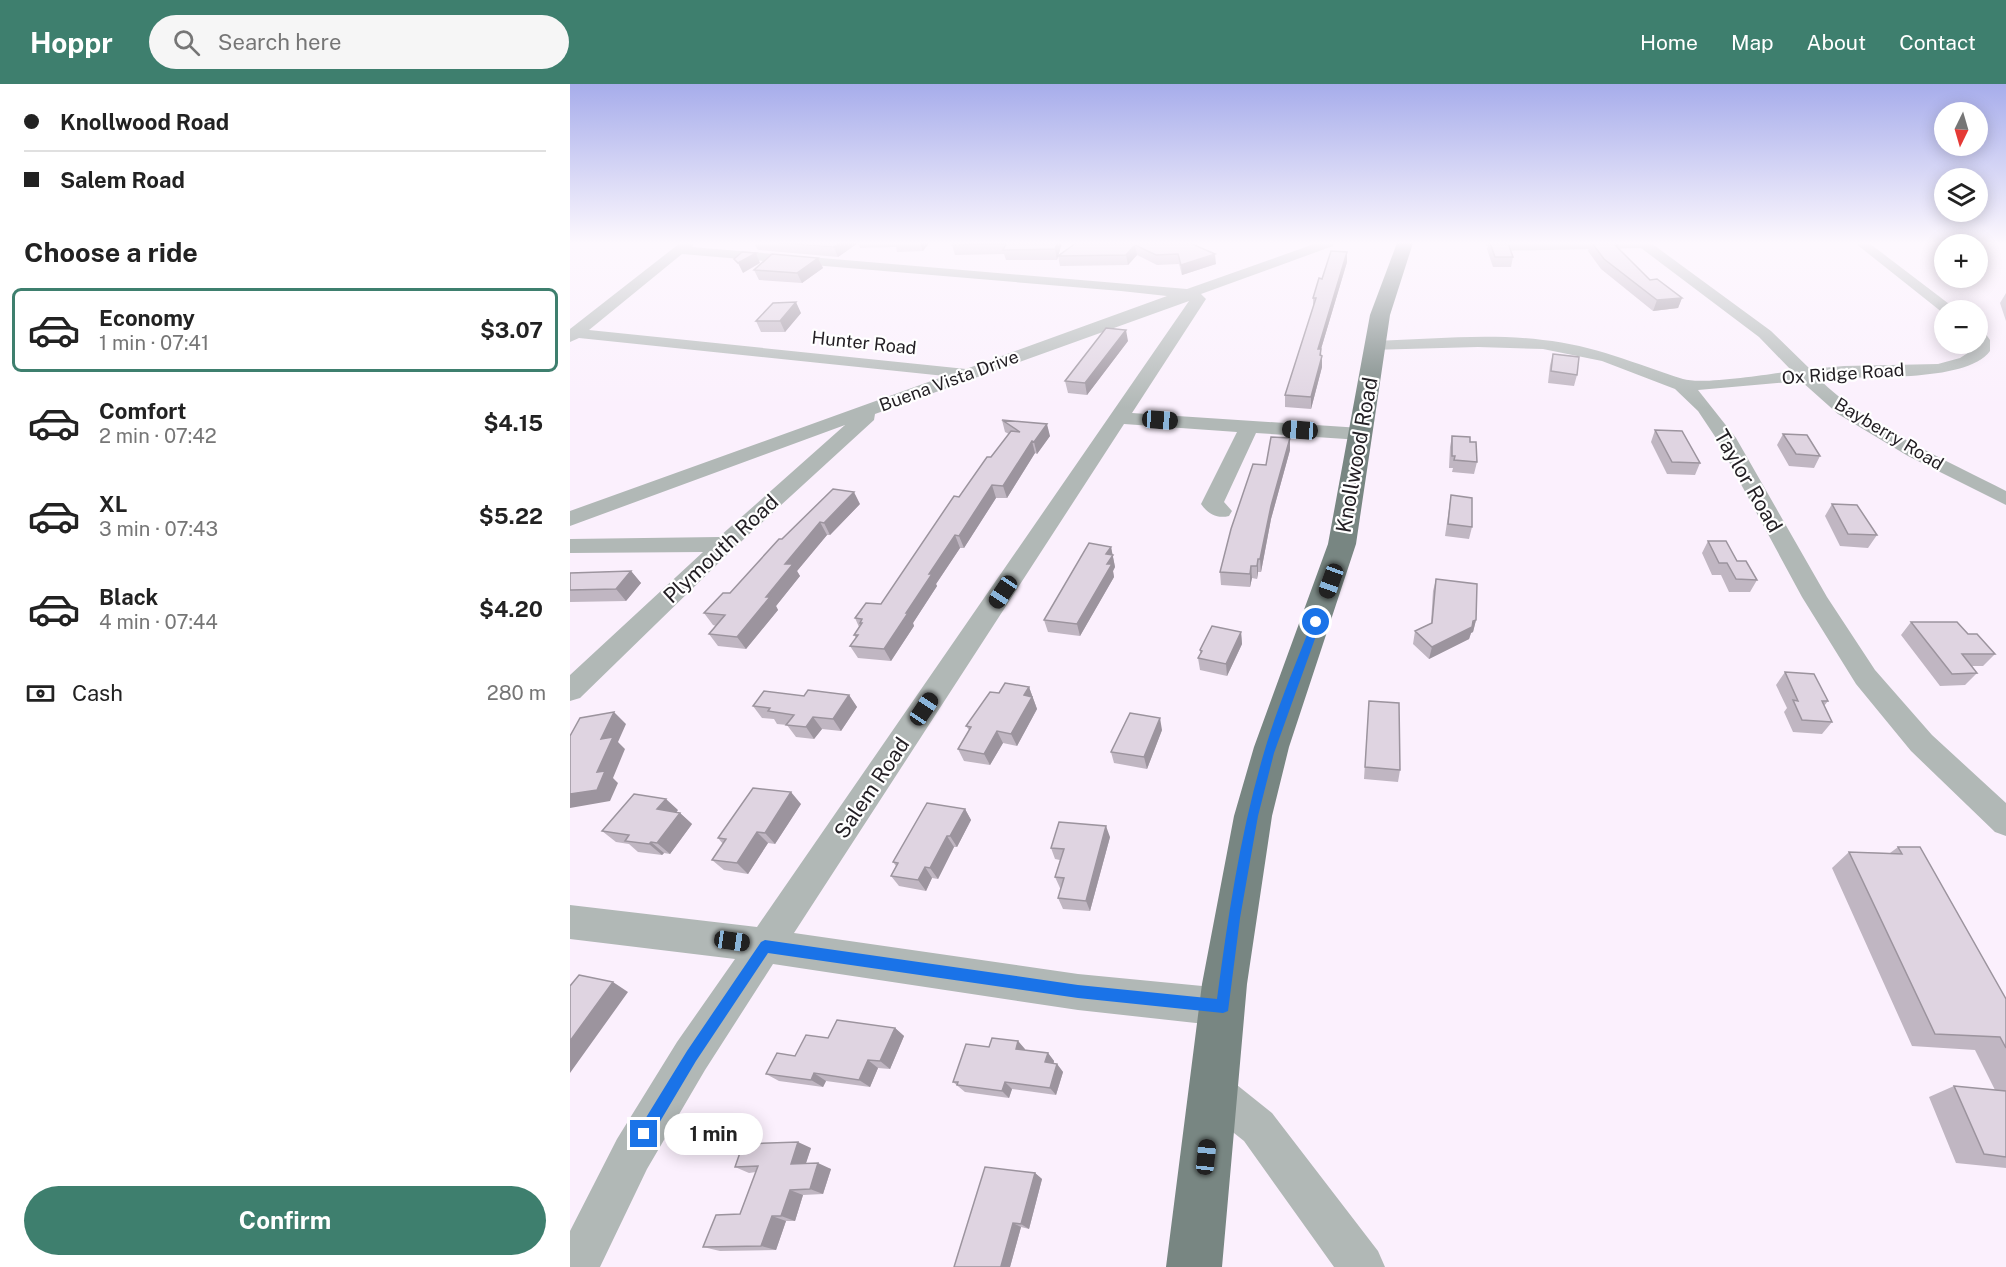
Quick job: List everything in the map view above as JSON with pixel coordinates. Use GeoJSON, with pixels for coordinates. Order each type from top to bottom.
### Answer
{"type":"FeatureCollection","features":[{"type":"Feature","properties":{"kind":"main road","name":"Knollwood Road"},"geometry":{"type":"LineString","coordinates":[[1194,1267],[1234,918],[1253,816],[1269,753],[1331,581],[1342,544],[1375,346],[1386,298]]}},
{"type":"Feature","properties":{"kind":"street"},"geometry":{"type":"LineString","coordinates":[[572,335],[618,298]]}},
{"type":"Feature","properties":{"kind":"street","name":"Buena Vista Drive"},"geometry":{"type":"LineString","coordinates":[[570,519],[1176,298]]}},
{"type":"Feature","properties":{"kind":"street","name":"Salem Road"},"geometry":{"type":"LineString","coordinates":[[576,1267],[632,1154],[692,1056],[1120,418],[1197,298]]}},
{"type":"Feature","properties":{"kind":"street","name":"Bayberry Road"},"geometry":{"type":"LineString","coordinates":[[1718,298],[1765,333],[1804,375],[1845,410],[1878,432],[2006,499]]}},
{"type":"Feature","properties":{"kind":"street","name":"Hunter Road"},"geometry":{"type":"LineString","coordinates":[[572,335],[969,374]]}},
{"type":"Feature","properties":{"kind":"street","name":"Taylor Road"},"geometry":{"type":"LineString","coordinates":[[1375,346],[1531,342],[1593,352],[1681,385],[1708,412],[1733,450],[1849,654],[1874,690],[1905,728],[1937,761],[2006,822]]}},
{"type":"Feature","properties":{"kind":"street","name":"Ox Ridge Road"},"geometry":{"type":"LineString","coordinates":[[1681,385],[1724,384],[1844,371],[1938,369],[1966,362],[1978,354]]}},
{"type":"Feature","properties":{"kind":"street","name":"Plymouth Road"},"geometry":{"type":"LineString","coordinates":[[570,691],[725,544],[874,409]]}},
{"type":"Feature","properties":{"kind":"street"},"geometry":{"type":"LineString","coordinates":[[1120,418],[1361,434]]}},
{"type":"Feature","properties":{"kind":"street"},"geometry":{"type":"LineString","coordinates":[[1221,511],[1212,504],[1247,432],[1247,426]]}},
{"type":"Feature","properties":{"kind":"street"},"geometry":{"type":"LineString","coordinates":[[570,546],[725,544]]}},
{"type":"Feature","properties":{"kind":"street"},"geometry":{"type":"LineString","coordinates":[[570,922],[765,946],[1078,992],[1223,1007]]}},
{"type":"Feature","properties":{"kind":"street"},"geometry":{"type":"LineString","coordinates":[[1213,1091],[1258,1127],[1362,1267]]}},
{"type":"Feature","properties":{"kind":"building"},"geometry":{"type":"Polygon","coordinates":[[[1316,298],[1333,298],[1318,349],[1321,349],[1320,355],[1322,356],[1311,397],[1285,395],[1316,298]]]}},
{"type":"Feature","properties":{"kind":"building"},"geometry":{"type":"Polygon","coordinates":[[[796,302],[780,321],[756,321],[773,303],[796,302]]]}},
{"type":"Feature","properties":{"kind":"building"},"geometry":{"type":"Polygon","coordinates":[[[1106,328],[1126,330],[1085,383],[1065,381],[1106,328]]]}},
{"type":"Feature","properties":{"kind":"building"},"geometry":{"type":"Polygon","coordinates":[[[1553,354],[1579,357],[1577,375],[1551,371],[1553,354]]]}},
{"type":"Feature","properties":{"kind":"building"},"geometry":{"type":"Polygon","coordinates":[[[1002,420],[1047,424],[1034,442],[1032,441],[1003,486],[992,485],[959,536],[955,535],[884,649],[850,646],[858,635],[854,635],[862,623],[860,623],[862,619],[855,618],[866,603],[881,604],[954,496],[959,497],[987,457],[991,457],[1011,431],[1020,432],[1002,420]]]}},
{"type":"Feature","properties":{"kind":"building"},"geometry":{"type":"Polygon","coordinates":[[[1655,430],[1682,431],[1700,463],[1672,462],[1655,430]]]}},
{"type":"Feature","properties":{"kind":"building"},"geometry":{"type":"Polygon","coordinates":[[[1783,434],[1807,435],[1820,456],[1796,454],[1783,434]]]}},
{"type":"Feature","properties":{"kind":"building"},"geometry":{"type":"Polygon","coordinates":[[[1452,436],[1470,437],[1470,442],[1476,442],[1477,462],[1454,460],[1452,436]]]}},
{"type":"Feature","properties":{"kind":"building"},"geometry":{"type":"Polygon","coordinates":[[[1271,437],[1290,438],[1271,506],[1260,559],[1258,559],[1257,566],[1251,566],[1250,574],[1220,572],[1231,529],[1253,464],[1266,465],[1271,437]]]}},
{"type":"Feature","properties":{"kind":"building"},"geometry":{"type":"Polygon","coordinates":[[[833,489],[854,492],[824,523],[820,522],[785,564],[793,564],[766,597],[770,597],[737,637],[709,634],[725,615],[704,613],[723,593],[730,593],[779,539],[782,539],[833,489]]]}},
{"type":"Feature","properties":{"kind":"building"},"geometry":{"type":"Polygon","coordinates":[[[1451,495],[1472,498],[1472,527],[1448,524],[1451,495]]]}},
{"type":"Feature","properties":{"kind":"building"},"geometry":{"type":"Polygon","coordinates":[[[1832,504],[1857,505],[1877,535],[1848,534],[1832,504]]]}},
{"type":"Feature","properties":{"kind":"building"},"geometry":{"type":"Polygon","coordinates":[[[1708,541],[1726,541],[1737,561],[1746,561],[1757,580],[1736,579],[1727,563],[1719,563],[1708,541]]]}},
{"type":"Feature","properties":{"kind":"building"},"geometry":{"type":"Polygon","coordinates":[[[1089,543],[1111,547],[1106,554],[1113,555],[1107,564],[1112,564],[1077,624],[1044,620],[1089,543]]]}},
{"type":"Feature","properties":{"kind":"building"},"geometry":{"type":"Polygon","coordinates":[[[631,571],[616,589],[570,590],[570,573],[631,571]]]}},
{"type":"Feature","properties":{"kind":"building"},"geometry":{"type":"Polygon","coordinates":[[[1436,579],[1477,584],[1476,620],[1473,621],[1472,627],[1432,647],[1415,631],[1432,623],[1436,579]]]}},
{"type":"Feature","properties":{"kind":"building"},"geometry":{"type":"Polygon","coordinates":[[[1911,622],[1957,622],[1968,634],[1977,634],[1995,654],[1962,654],[1977,673],[1952,674],[1911,622]]]}},
{"type":"Feature","properties":{"kind":"building"},"geometry":{"type":"Polygon","coordinates":[[[1212,626],[1241,632],[1226,664],[1198,658],[1212,626]]]}},
{"type":"Feature","properties":{"kind":"building"},"geometry":{"type":"Polygon","coordinates":[[[1785,672],[1814,674],[1828,701],[1822,701],[1832,722],[1802,720],[1793,700],[1798,701],[1785,672]]]}},
{"type":"Feature","properties":{"kind":"building"},"geometry":{"type":"Polygon","coordinates":[[[1005,683],[1029,687],[1024,695],[1032,697],[1011,734],[997,731],[984,754],[958,749],[971,727],[966,726],[990,692],[999,693],[1005,683]]]}},
{"type":"Feature","properties":{"kind":"building"},"geometry":{"type":"Polygon","coordinates":[[[808,690],[849,695],[833,719],[813,717],[806,727],[786,725],[794,715],[753,706],[764,691],[804,696],[808,690]]]}},
{"type":"Feature","properties":{"kind":"building"},"geometry":{"type":"Polygon","coordinates":[[[1369,701],[1399,703],[1400,770],[1365,767],[1369,701]]]}},
{"type":"Feature","properties":{"kind":"building"},"geometry":{"type":"Polygon","coordinates":[[[614,712],[601,739],[613,737],[597,772],[605,771],[597,790],[570,794],[570,736],[580,718],[614,712]]]}},
{"type":"Feature","properties":{"kind":"building"},"geometry":{"type":"Polygon","coordinates":[[[1130,713],[1160,718],[1144,757],[1111,752],[1130,713]]]}},
{"type":"Feature","properties":{"kind":"building"},"geometry":{"type":"Polygon","coordinates":[[[753,788],[791,792],[765,833],[757,832],[737,863],[712,860],[726,839],[718,838],[753,788]]]}},
{"type":"Feature","properties":{"kind":"building"},"geometry":{"type":"Polygon","coordinates":[[[634,794],[666,799],[657,809],[680,813],[657,843],[625,841],[629,835],[602,831],[634,794]]]}},
{"type":"Feature","properties":{"kind":"building"},"geometry":{"type":"Polygon","coordinates":[[[927,803],[965,809],[930,868],[925,867],[918,880],[891,876],[898,863],[893,862],[927,803]]]}},
{"type":"Feature","properties":{"kind":"building"},"geometry":{"type":"Polygon","coordinates":[[[1059,822],[1106,826],[1086,901],[1058,898],[1064,878],[1055,877],[1064,849],[1051,848],[1059,822]]]}},
{"type":"Feature","properties":{"kind":"building"},"geometry":{"type":"Polygon","coordinates":[[[1898,847],[1920,847],[2006,999],[2006,1048],[2000,1037],[1935,1034],[1849,852],[1902,854],[1898,847]]]}},
{"type":"Feature","properties":{"kind":"building"},"geometry":{"type":"Polygon","coordinates":[[[579,975],[613,982],[570,1041],[570,986],[579,975]]]}},
{"type":"Feature","properties":{"kind":"building"},"geometry":{"type":"Polygon","coordinates":[[[837,1020],[895,1028],[880,1061],[868,1060],[859,1080],[814,1073],[811,1080],[766,1074],[777,1053],[795,1056],[806,1035],[828,1038],[837,1020]]]}},
{"type":"Feature","properties":{"kind":"building"},"geometry":{"type":"Polygon","coordinates":[[[992,1038],[1018,1041],[1016,1049],[1048,1053],[1045,1062],[1057,1064],[1050,1088],[1005,1082],[1002,1091],[957,1085],[958,1082],[953,1082],[966,1044],[989,1047],[992,1038]]]}},
{"type":"Feature","properties":{"kind":"building"},"geometry":{"type":"Polygon","coordinates":[[[1954,1086],[2006,1091],[2006,1157],[1984,1154],[1954,1086]]]}},
{"type":"Feature","properties":{"kind":"building"},"geometry":{"type":"Polygon","coordinates":[[[798,1142],[791,1164],[818,1163],[810,1189],[790,1190],[781,1216],[772,1216],[761,1246],[703,1247],[716,1215],[740,1214],[758,1166],[735,1167],[743,1144],[798,1142]]]}},
{"type":"Feature","properties":{"kind":"building"},"geometry":{"type":"Polygon","coordinates":[[[985,1167],[1035,1173],[1021,1224],[1013,1223],[1001,1266],[1009,1267],[954,1267],[985,1167]]]}},
{"type":"Feature","properties":{"kind":"route"},"geometry":{"type":"LineString","coordinates":[[644,1134],[692,1056],[765,946],[1078,992],[1223,1007],[1234,918],[1253,816],[1269,753],[1316,622]]}}]}
